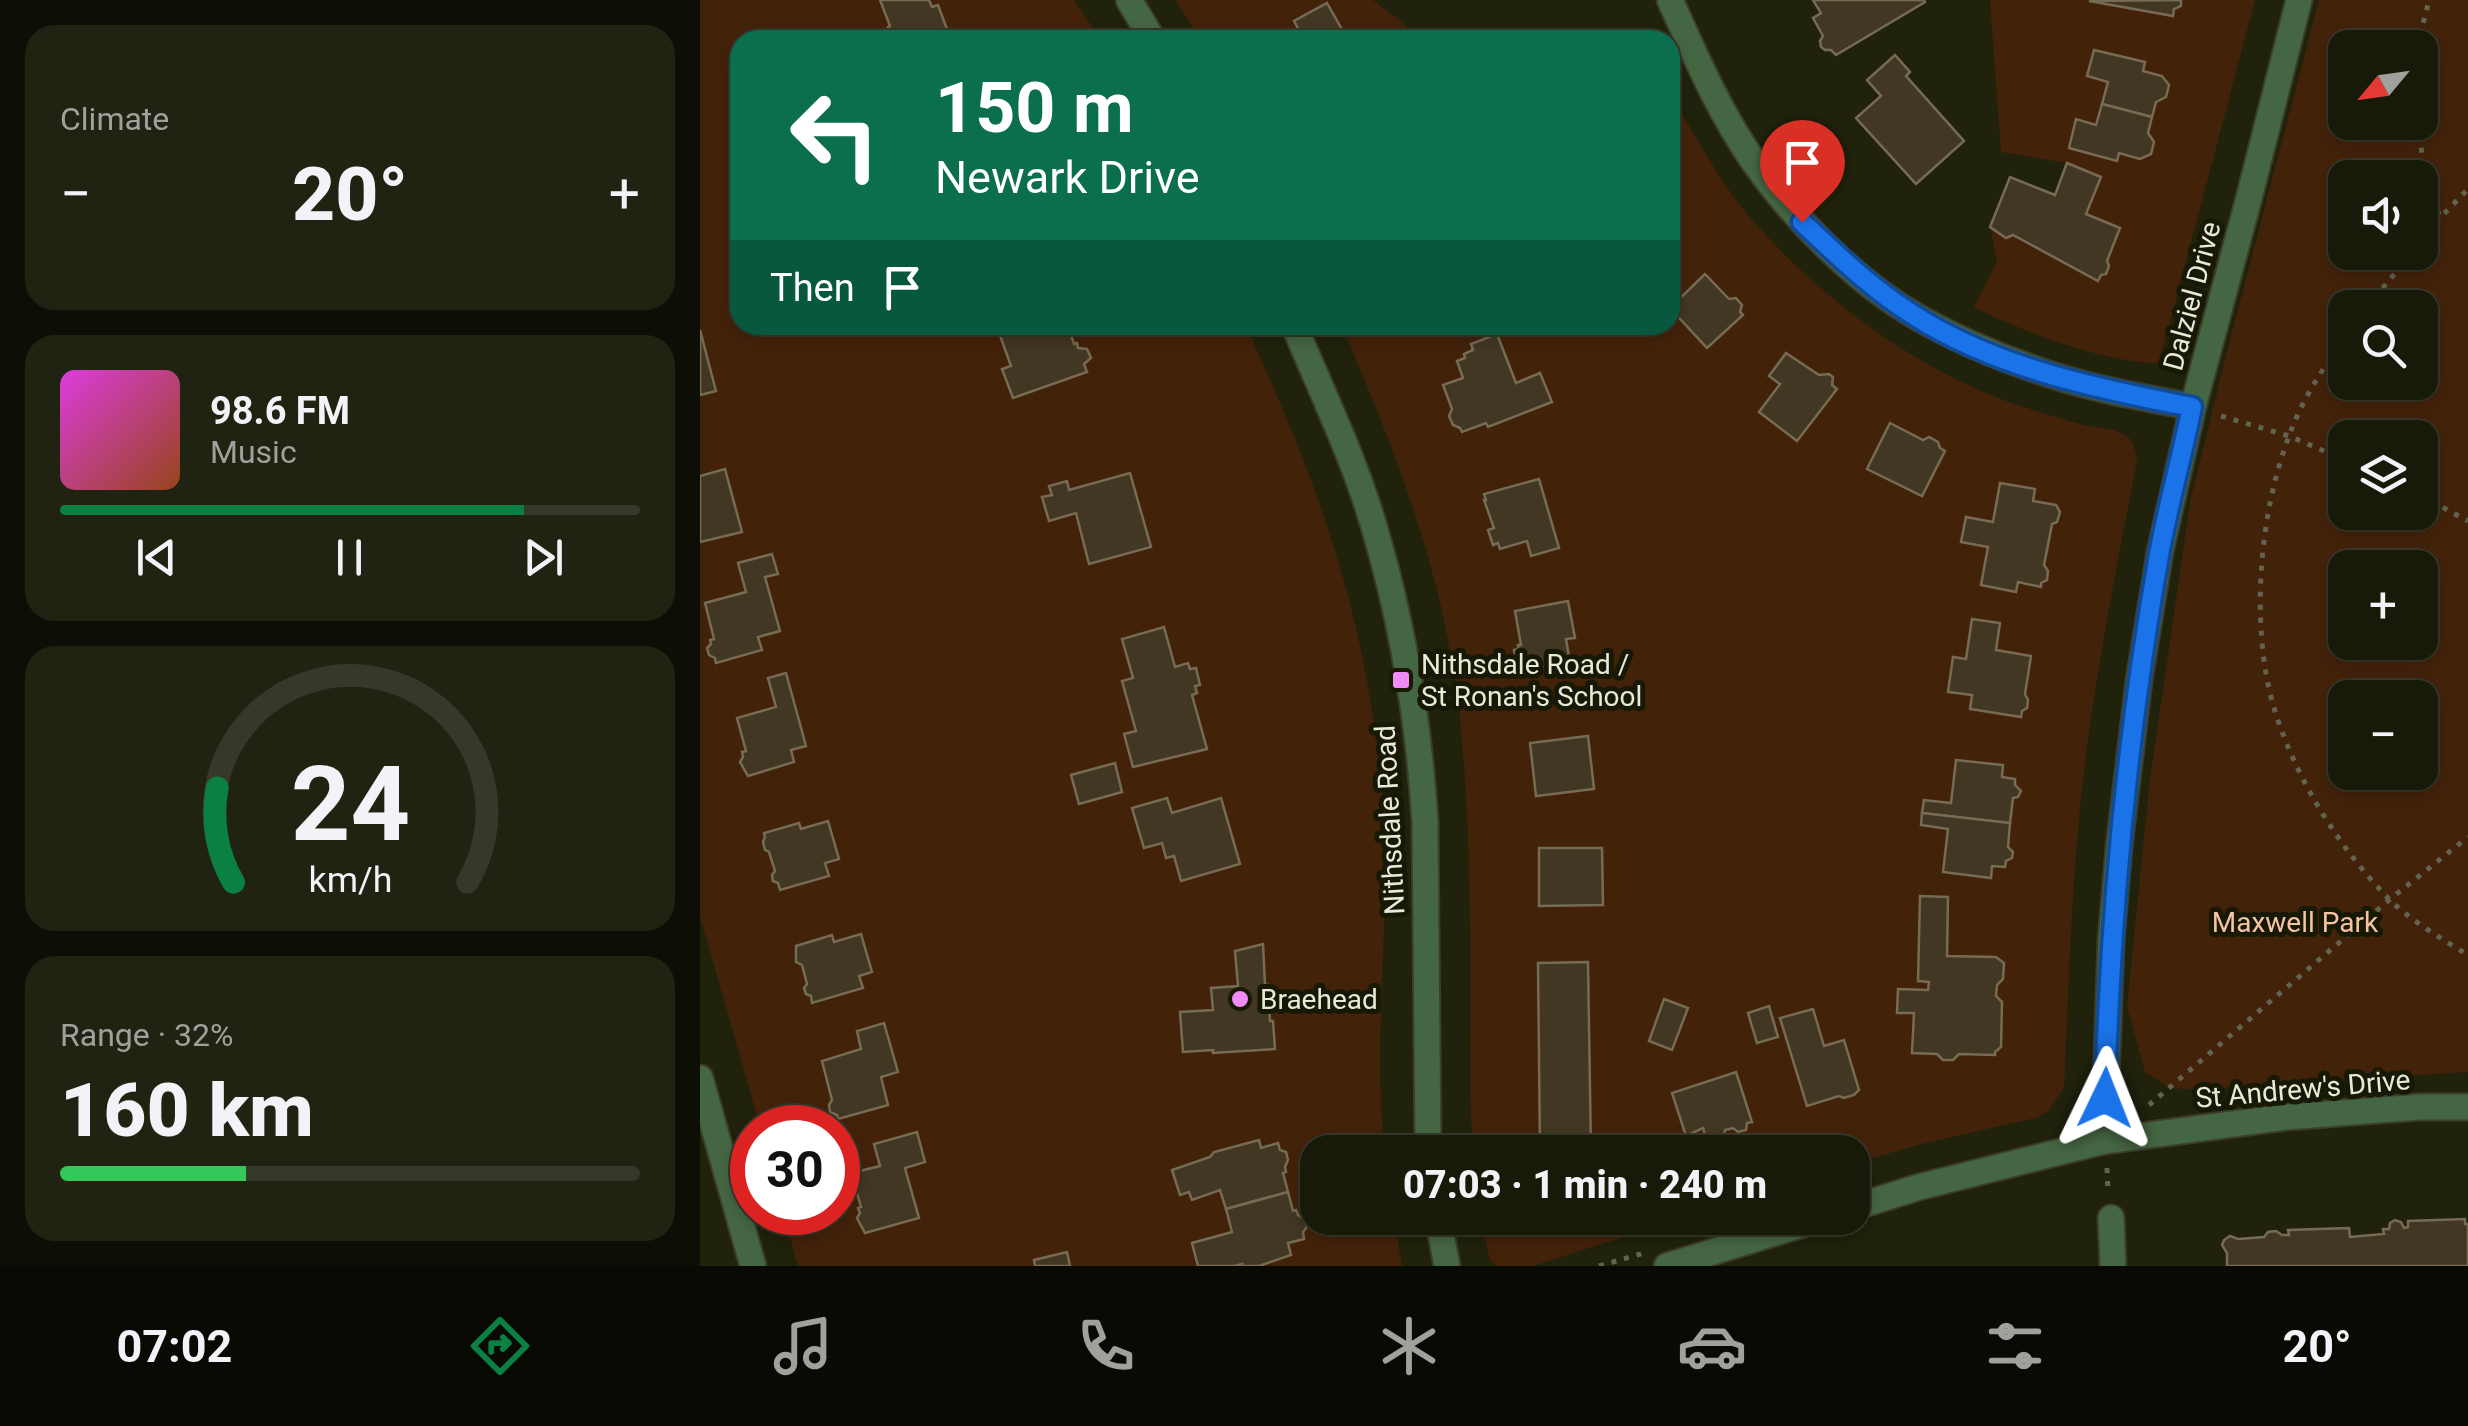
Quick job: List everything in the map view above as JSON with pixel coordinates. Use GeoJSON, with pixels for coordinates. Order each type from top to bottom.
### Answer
{"type":"FeatureCollection","features":[{"type":"Feature","properties":{"kind":"street"},"geometry":{"type":"LineString","coordinates":[[1128,0],[1147,30]]}},
{"type":"Feature","properties":{"kind":"street"},"geometry":{"type":"LineString","coordinates":[[1670,0],[1712,93],[1754,162],[1802,222],[1856,273],[1916,317],[1981,349],[2040,372],[2192,407]]}},
{"type":"Feature","properties":{"kind":"street","name":"Dalziel Drive"},"geometry":{"type":"LineString","coordinates":[[2104,1140],[2119,846],[2139,680],[2160,552],[2192,407],[2299,0]]}},
{"type":"Feature","properties":{"kind":"street","name":"Nithsdale Road"},"geometry":{"type":"LineString","coordinates":[[1298,335],[1364,498],[1390,586],[1408,672],[1425,822],[1428,1135]]}},
{"type":"Feature","properties":{"kind":"street"},"geometry":{"type":"LineString","coordinates":[[700,1078],[753,1266]]}},
{"type":"Feature","properties":{"kind":"street","name":"St Andrew's Drive"},"geometry":{"type":"LineString","coordinates":[[1870,1202],[2104,1140],[2286,1117],[2468,1108]]}},
{"type":"Feature","properties":{"kind":"street"},"geometry":{"type":"LineString","coordinates":[[2111,1218],[2114,1266]]}},
{"type":"Feature","properties":{"kind":"street"},"geometry":{"type":"LineString","coordinates":[[1441,1235],[1446,1266]]}},
{"type":"Feature","properties":{"kind":"street"},"geometry":{"type":"LineString","coordinates":[[1668,1266],[1768,1235]]}},
{"type":"Feature","properties":{"kind":"path"},"geometry":{"type":"LineString","coordinates":[[2422,30],[2429,0]]}},
{"type":"Feature","properties":{"kind":"path"},"geometry":{"type":"LineString","coordinates":[[2420,140],[2440,218]]}},
{"type":"Feature","properties":{"kind":"path"},"geometry":{"type":"LineString","coordinates":[[2438,221],[2468,189]]}},
{"type":"Feature","properties":{"kind":"path"},"geometry":{"type":"LineString","coordinates":[[2381,290],[2398,270]]}},
{"type":"Feature","properties":{"kind":"path"},"geometry":{"type":"LineString","coordinates":[[2328,361],[2289,436],[2262,553],[2262,640],[2274,707],[2313,796],[2335,833],[2389,900],[2468,955]]}},
{"type":"Feature","properties":{"kind":"path"},"geometry":{"type":"LineString","coordinates":[[2192,407],[2289,436],[2328,453]]}},
{"type":"Feature","properties":{"kind":"path"},"geometry":{"type":"LineString","coordinates":[[2438,505],[2468,521]]}},
{"type":"Feature","properties":{"kind":"path"},"geometry":{"type":"LineString","coordinates":[[2145,1109],[2468,836]]}},
{"type":"Feature","properties":{"kind":"path"},"geometry":{"type":"LineString","coordinates":[[2104,1140],[2111,1218]]}},
{"type":"Feature","properties":{"kind":"green space"},"geometry":{"type":"Polygon","coordinates":[[[700,0],[1074,0],[1094,30],[730,30],[730,335],[1250,335],[1304,462],[1347,591],[1366,676],[1383,806],[1380,1077],[1384,1135],[1300,1135],[1300,1235],[1397,1235],[1402,1266],[798,1266],[789,1235],[860,1235],[860,1105],[754,1105],[700,916],[700,0]]]}},
{"type":"Feature","properties":{"kind":"green space"},"geometry":{"type":"Polygon","coordinates":[[[1176,0],[1373,0],[1408,30],[1194,30],[1176,0]]]}},
{"type":"Feature","properties":{"kind":"green space"},"geometry":{"type":"Polygon","coordinates":[[[1990,0],[2255,0],[2159,364],[2064,344],[1974,307],[1997,261],[1990,227],[2006,238],[2014,235],[2098,280],[2106,274],[2120,228],[2086,214],[2100,176],[2067,163],[2001,152],[1990,0]]]}},
{"type":"Feature","properties":{"kind":"green space","name":"Maxwell Park"},"geometry":{"type":"Polygon","coordinates":[[[2319,0],[2468,0],[2468,1072],[2201,1090],[2170,1088],[2145,1072],[2127,1007],[2150,779],[2190,502],[2319,0]]]}},
{"type":"Feature","properties":{"kind":"green space"},"geometry":{"type":"Polygon","coordinates":[[[1681,112],[1742,209],[1798,268],[1874,330],[1973,387],[2049,415],[2120,432],[2134,446],[2137,461],[2103,644],[2081,796],[2064,1088],[2049,1110],[2039,1117],[1870,1159],[1870,1135],[1472,1135],[1468,824],[1452,660],[1415,513],[1345,335],[1680,335],[1681,112]]]}},
{"type":"Feature","properties":{"kind":"green space"},"geometry":{"type":"Polygon","coordinates":[[[1485,1235],[1630,1235],[1533,1266],[1498,1266],[1490,1261],[1485,1235]]]}},
{"type":"Feature","properties":{"kind":"building"},"geometry":{"type":"Polygon","coordinates":[[[880,0],[929,0],[932,7],[938,5],[947,30],[890,30],[880,0]]]}},
{"type":"Feature","properties":{"kind":"building"},"geometry":{"type":"Polygon","coordinates":[[[1813,0],[1925,2],[1836,55],[1821,47],[1823,36],[1813,18],[1821,13],[1813,0]]]}},
{"type":"Feature","properties":{"kind":"building"},"geometry":{"type":"Polygon","coordinates":[[[2181,0],[2173,16],[2089,1],[2181,0]]]}},
{"type":"Feature","properties":{"kind":"building"},"geometry":{"type":"Polygon","coordinates":[[[1327,3],[1342,30],[1299,30],[1294,21],[1327,3]]]}},
{"type":"Feature","properties":{"kind":"building"},"geometry":{"type":"Polygon","coordinates":[[[2094,50],[2145,62],[2143,71],[2162,76],[2169,85],[2166,97],[2156,102],[2152,117],[2102,104],[2108,82],[2087,76],[2094,50]]]}},
{"type":"Feature","properties":{"kind":"building"},"geometry":{"type":"Polygon","coordinates":[[[1895,55],[1910,72],[1906,76],[1964,141],[1916,184],[1856,118],[1881,96],[1867,80],[1895,55]]]}},
{"type":"Feature","properties":{"kind":"building"},"geometry":{"type":"Polygon","coordinates":[[[2102,104],[2152,117],[2148,133],[2154,142],[2151,154],[2140,159],[2119,153],[2117,161],[2069,148],[2076,119],[2096,125],[2102,104]]]}},
{"type":"Feature","properties":{"kind":"building"},"geometry":{"type":"Polygon","coordinates":[[[2067,163],[2101,177],[2086,214],[2120,228],[2106,274],[2098,281],[2013,235],[2006,238],[1990,227],[2010,177],[2055,195],[2067,163]]]}},
{"type":"Feature","properties":{"kind":"building"},"geometry":{"type":"Polygon","coordinates":[[[1705,274],[1729,299],[1736,298],[1743,315],[1707,348],[1680,319],[1680,298],[1705,274]]]}},
{"type":"Feature","properties":{"kind":"building"},"geometry":{"type":"Polygon","coordinates":[[[700,330],[716,391],[700,395],[700,330]]]}},
{"type":"Feature","properties":{"kind":"building"},"geometry":{"type":"Polygon","coordinates":[[[1000,335],[1071,335],[1074,344],[1087,349],[1091,358],[1084,364],[1087,372],[1013,398],[1002,369],[1011,366],[1000,335]]]}},
{"type":"Feature","properties":{"kind":"building"},"geometry":{"type":"Polygon","coordinates":[[[1497,335],[1516,383],[1540,373],[1552,402],[1488,427],[1486,423],[1462,432],[1449,416],[1452,409],[1443,385],[1463,378],[1457,361],[1473,350],[1471,344],[1497,335]]]}},
{"type":"Feature","properties":{"kind":"building"},"geometry":{"type":"Polygon","coordinates":[[[1786,353],[1819,375],[1829,374],[1837,389],[1797,441],[1759,412],[1780,384],[1769,376],[1786,353]]]}},
{"type":"Feature","properties":{"kind":"building"},"geometry":{"type":"Polygon","coordinates":[[[1890,423],[1923,440],[1929,437],[1945,451],[1922,496],[1867,469],[1890,423]]]}},
{"type":"Feature","properties":{"kind":"building"},"geometry":{"type":"Polygon","coordinates":[[[725,469],[742,532],[700,542],[700,476],[725,469]]]}},
{"type":"Feature","properties":{"kind":"building"},"geometry":{"type":"Polygon","coordinates":[[[1130,473],[1151,547],[1089,564],[1076,513],[1049,521],[1042,497],[1052,495],[1049,486],[1067,481],[1069,490],[1130,473]]]}},
{"type":"Feature","properties":{"kind":"building"},"geometry":{"type":"Polygon","coordinates":[[[1539,479],[1559,548],[1531,556],[1527,541],[1500,549],[1498,543],[1493,545],[1488,530],[1494,528],[1484,494],[1539,479]]]}},
{"type":"Feature","properties":{"kind":"building"},"geometry":{"type":"Polygon","coordinates":[[[2000,483],[2035,489],[2033,501],[2056,505],[2060,512],[2057,522],[2052,524],[2044,565],[2047,580],[2041,587],[2018,582],[2016,592],[1981,585],[1988,547],[1961,542],[1966,517],[1993,522],[2000,483]]]}},
{"type":"Feature","properties":{"kind":"building"},"geometry":{"type":"Polygon","coordinates":[[[772,554],[778,574],[765,577],[780,631],[758,637],[762,650],[716,663],[707,648],[714,639],[705,603],[746,592],[738,563],[772,554]]]}},
{"type":"Feature","properties":{"kind":"building"},"geometry":{"type":"Polygon","coordinates":[[[1568,601],[1575,638],[1566,639],[1570,662],[1522,670],[1514,650],[1521,645],[1515,611],[1568,601]]]}},
{"type":"Feature","properties":{"kind":"building"},"geometry":{"type":"Polygon","coordinates":[[[1972,619],[2000,623],[1996,650],[2031,656],[2025,694],[2027,708],[2021,717],[1970,709],[1972,695],[1948,692],[1953,657],[1966,659],[1972,619]]]}},
{"type":"Feature","properties":{"kind":"building"},"geometry":{"type":"Polygon","coordinates":[[[1164,627],[1175,667],[1188,663],[1190,669],[1196,668],[1200,685],[1195,686],[1197,693],[1192,695],[1207,749],[1133,767],[1124,734],[1136,731],[1122,681],[1133,678],[1122,639],[1164,627]]]}},
{"type":"Feature","properties":{"kind":"building"},"geometry":{"type":"Polygon","coordinates":[[[786,673],[806,746],[791,750],[794,762],[748,776],[740,762],[742,752],[746,751],[737,718],[776,707],[768,678],[786,673]]]}},
{"type":"Feature","properties":{"kind":"building"},"geometry":{"type":"Polygon","coordinates":[[[1588,736],[1594,789],[1536,796],[1530,743],[1588,736]]]}},
{"type":"Feature","properties":{"kind":"building"},"geometry":{"type":"Polygon","coordinates":[[[1956,760],[2003,765],[2002,777],[2015,779],[2021,791],[2013,798],[2010,823],[1922,813],[1924,800],[1951,803],[1956,760]]]}},
{"type":"Feature","properties":{"kind":"building"},"geometry":{"type":"Polygon","coordinates":[[[1115,763],[1122,792],[1079,804],[1071,775],[1115,763]]]}},
{"type":"Feature","properties":{"kind":"building"},"geometry":{"type":"Polygon","coordinates":[[[1167,798],[1172,813],[1221,798],[1240,864],[1181,881],[1174,856],[1166,858],[1162,843],[1144,848],[1132,808],[1167,798]]]}},
{"type":"Feature","properties":{"kind":"building"},"geometry":{"type":"Polygon","coordinates":[[[1922,813],[2010,823],[2008,847],[2012,858],[2005,867],[1992,866],[1991,878],[1943,872],[1948,829],[1921,825],[1922,813]]]}},
{"type":"Feature","properties":{"kind":"building"},"geometry":{"type":"Polygon","coordinates":[[[828,821],[839,859],[825,863],[829,876],[780,890],[773,881],[775,871],[765,850],[764,833],[799,823],[801,829],[828,821]]]}},
{"type":"Feature","properties":{"kind":"building"},"geometry":{"type":"Polygon","coordinates":[[[1539,848],[1602,848],[1603,905],[1539,906],[1539,848]]]}},
{"type":"Feature","properties":{"kind":"building"},"geometry":{"type":"Polygon","coordinates":[[[1920,896],[1948,897],[1947,956],[1996,957],[2004,963],[1996,996],[2002,1002],[2001,1047],[1995,1055],[1959,1054],[1953,1060],[1943,1060],[1937,1054],[1912,1053],[1914,1013],[1897,1013],[1898,989],[1928,990],[1929,982],[1918,981],[1920,896]]]}},
{"type":"Feature","properties":{"kind":"building"},"geometry":{"type":"Polygon","coordinates":[[[861,934],[872,972],[859,976],[863,988],[812,1003],[804,988],[807,984],[802,965],[796,962],[796,946],[832,935],[834,942],[861,934]]]}},
{"type":"Feature","properties":{"kind":"building","name":"Braehead"},"geometry":{"type":"Polygon","coordinates":[[[1263,944],[1275,1049],[1183,1052],[1180,1012],[1213,1010],[1211,988],[1238,986],[1235,951],[1263,944]]]}},
{"type":"Feature","properties":{"kind":"building"},"geometry":{"type":"Polygon","coordinates":[[[1588,962],[1591,1135],[1540,1135],[1538,963],[1588,962]]]}},
{"type":"Feature","properties":{"kind":"building"},"geometry":{"type":"Polygon","coordinates":[[[1664,999],[1688,1008],[1672,1050],[1649,1041],[1664,999]]]}},
{"type":"Feature","properties":{"kind":"building"},"geometry":{"type":"Polygon","coordinates":[[[1769,1006],[1778,1037],[1757,1043],[1748,1013],[1769,1006]]]}},
{"type":"Feature","properties":{"kind":"building"},"geometry":{"type":"Polygon","coordinates":[[[1813,1009],[1824,1046],[1844,1040],[1859,1090],[1854,1095],[1807,1106],[1780,1018],[1813,1009]]]}},
{"type":"Feature","properties":{"kind":"building"},"geometry":{"type":"Polygon","coordinates":[[[884,1023],[898,1072],[881,1077],[888,1105],[860,1113],[860,1105],[829,1105],[832,1100],[822,1061],[861,1049],[857,1031],[884,1023]]]}},
{"type":"Feature","properties":{"kind":"building"},"geometry":{"type":"Polygon","coordinates":[[[1736,1072],[1752,1122],[1747,1123],[1746,1130],[1738,1132],[1733,1128],[1725,1130],[1724,1135],[1705,1135],[1703,1128],[1686,1135],[1672,1093],[1736,1072]]]}},
{"type":"Feature","properties":{"kind":"building"},"geometry":{"type":"Polygon","coordinates":[[[917,1132],[925,1162],[905,1168],[919,1218],[865,1233],[860,1224],[860,1171],[880,1166],[874,1144],[917,1132]]]}},
{"type":"Feature","properties":{"kind":"building"},"geometry":{"type":"Polygon","coordinates":[[[1259,1140],[1261,1148],[1278,1143],[1280,1150],[1286,1152],[1288,1160],[1283,1173],[1288,1192],[1226,1209],[1220,1190],[1192,1200],[1189,1192],[1180,1195],[1172,1170],[1210,1157],[1214,1152],[1259,1140]]]}},
{"type":"Feature","properties":{"kind":"building"},"geometry":{"type":"Polygon","coordinates":[[[1288,1192],[1293,1211],[1300,1216],[1300,1235],[1304,1239],[1288,1243],[1291,1255],[1259,1266],[1198,1266],[1192,1243],[1232,1232],[1226,1209],[1288,1192]]]}},
{"type":"Feature","properties":{"kind":"building"},"geometry":{"type":"Polygon","coordinates":[[[2465,1219],[2468,1266],[2227,1266],[2227,1253],[2222,1245],[2230,1236],[2264,1237],[2276,1231],[2289,1235],[2288,1230],[2349,1228],[2350,1237],[2384,1234],[2383,1229],[2389,1229],[2395,1220],[2404,1228],[2408,1221],[2465,1219]]]}},
{"type":"Feature","properties":{"kind":"building"},"geometry":{"type":"Polygon","coordinates":[[[1067,1252],[1070,1266],[1035,1266],[1034,1260],[1067,1252]]]}},
{"type":"Feature","properties":{"kind":"place","name":"Nithsdale Road / St Ronan's School"},"geometry":{"type":"Point","coordinates":[1401,680]}},
{"type":"Feature","properties":{"kind":"place","name":"Braehead"},"geometry":{"type":"Point","coordinates":[1240,999]}},
{"type":"Feature","properties":{"kind":"route"},"geometry":{"type":"LineString","coordinates":[[1802,222],[1856,273],[1916,317],[1981,349],[2040,372],[2192,407],[2160,552],[2139,680],[2119,846],[2105,1098]]}}]}
